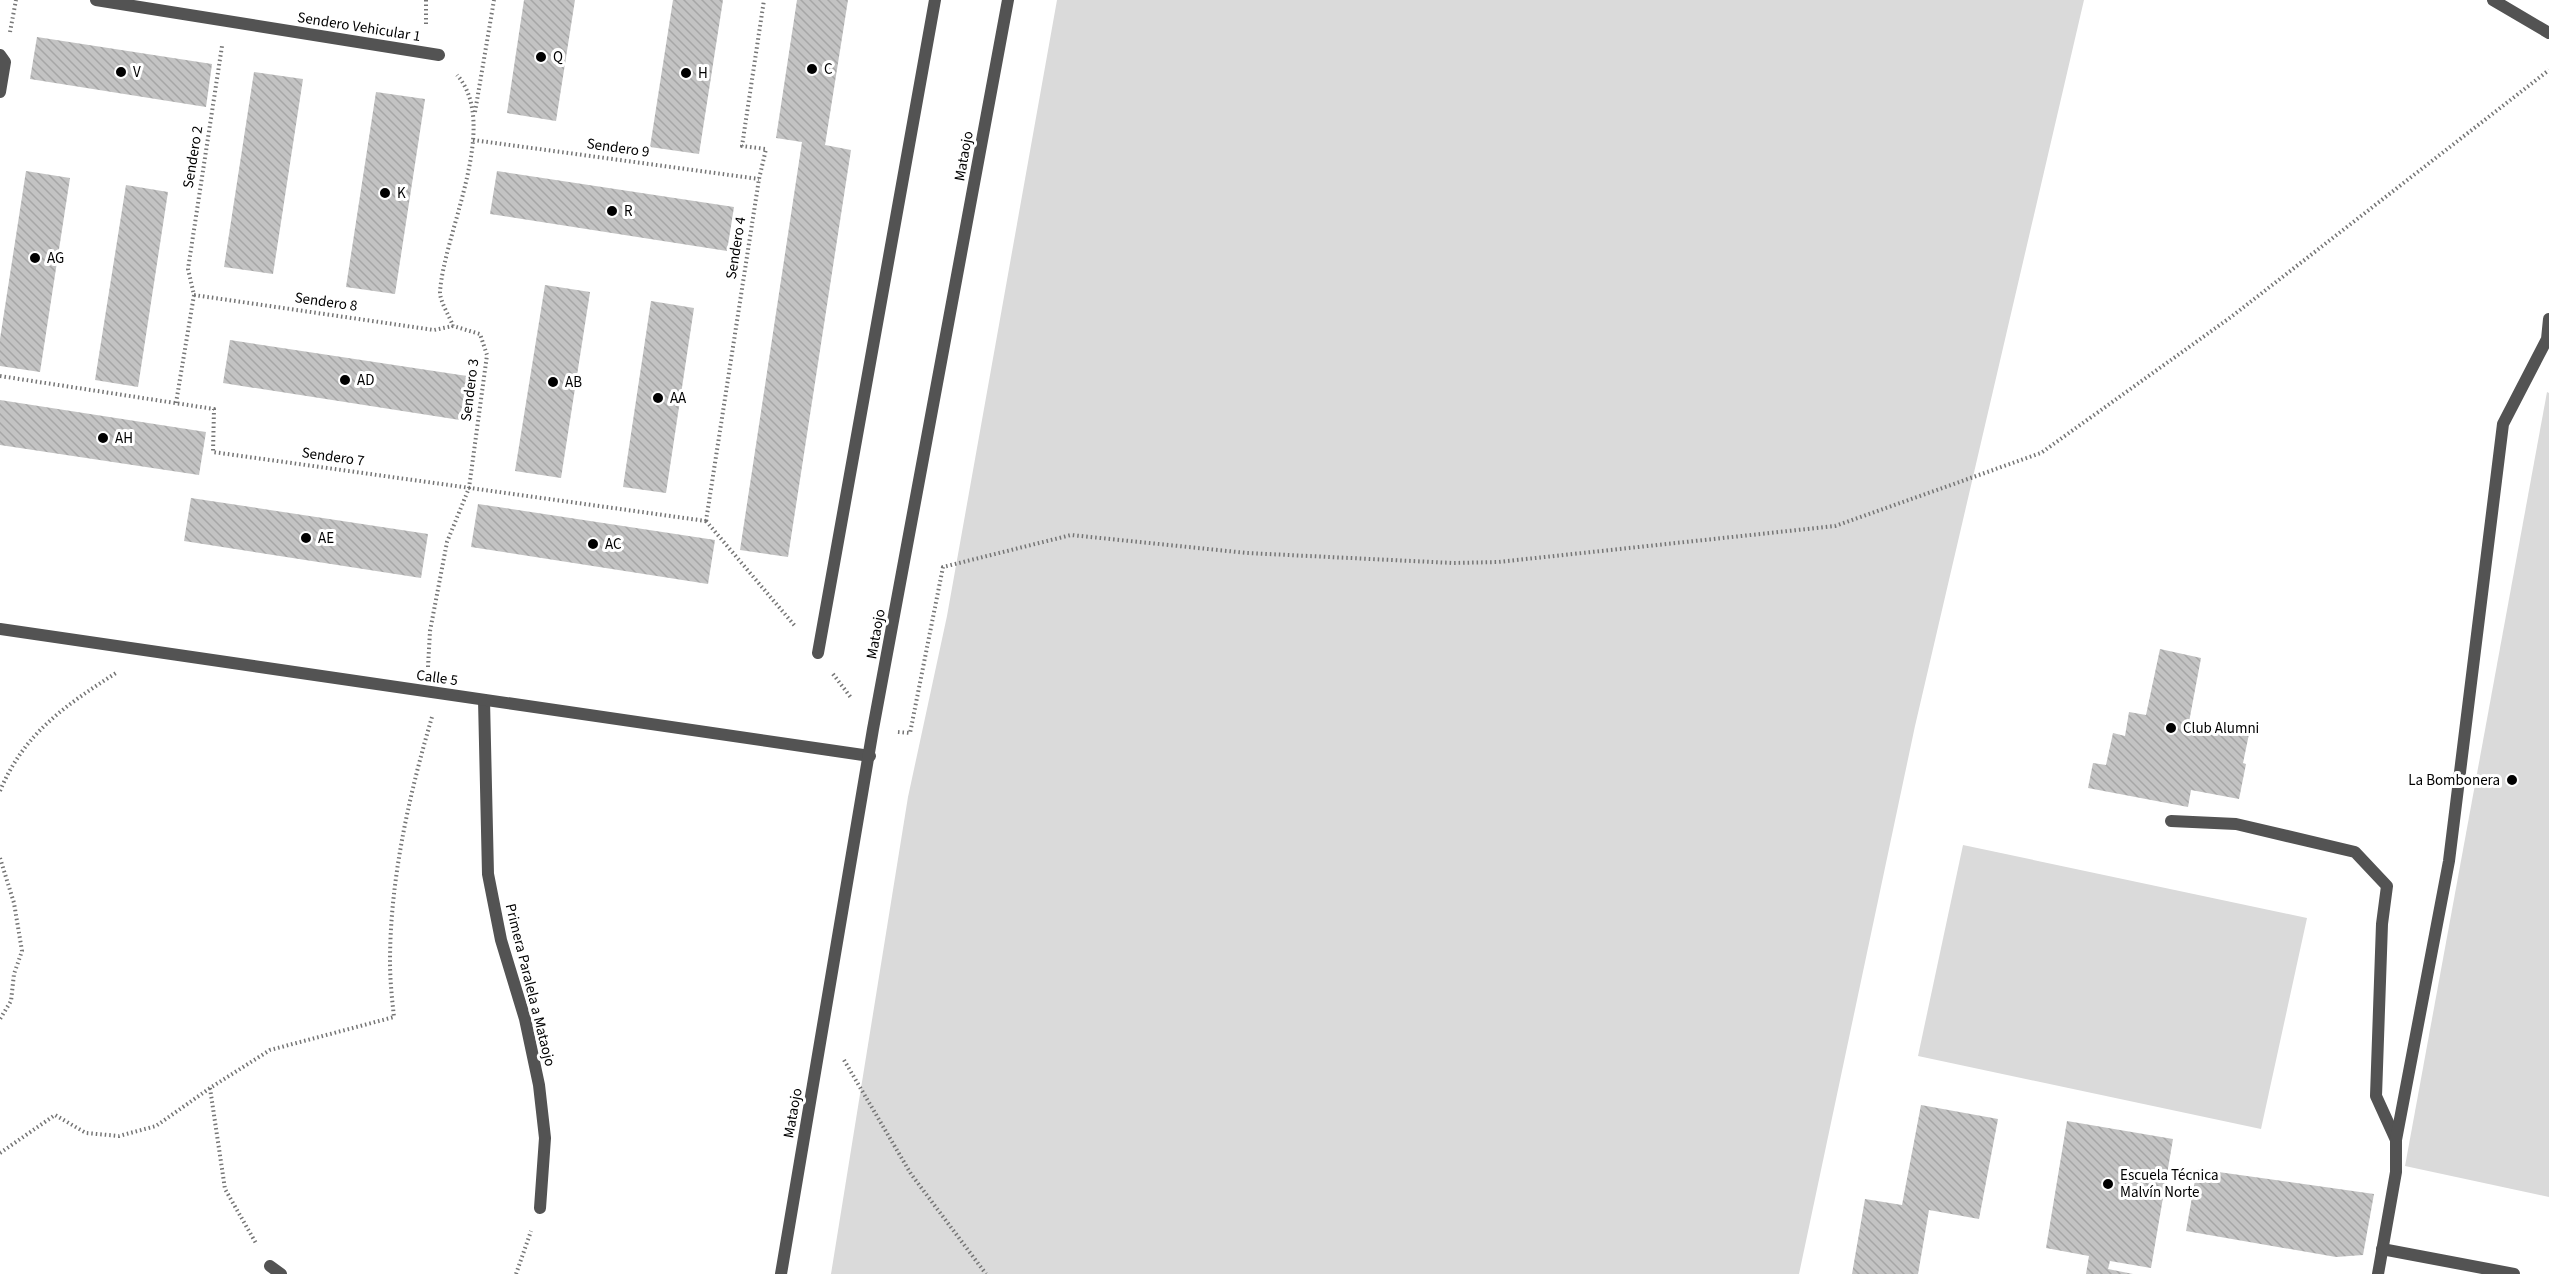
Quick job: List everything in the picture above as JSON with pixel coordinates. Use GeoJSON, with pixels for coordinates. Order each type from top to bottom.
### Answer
{"type":"FeatureCollection","features":[{"type":"Feature","properties":{"kind":"street","name":"Sendero Vehicular 1"},"geometry":{"type":"LineString","coordinates":[[96,0],[439,55]]}},
{"type":"Feature","properties":{"kind":"street"},"geometry":{"type":"LineString","coordinates":[[818,652],[935,0]]}},
{"type":"Feature","properties":{"kind":"street","name":"Mataojo"},"geometry":{"type":"LineString","coordinates":[[781,1274],[873,729],[1008,0]]}},
{"type":"Feature","properties":{"kind":"street"},"geometry":{"type":"LineString","coordinates":[[2493,0],[2549,33]]}},
{"type":"Feature","properties":{"kind":"street"},"geometry":{"type":"LineString","coordinates":[[0,55],[5,62],[0,92]]}},
{"type":"Feature","properties":{"kind":"street"},"geometry":{"type":"LineString","coordinates":[[2378,1274],[2396,1173],[2396,1140],[2449,861],[2503,424],[2547,339],[2549,319]]}},
{"type":"Feature","properties":{"kind":"street","name":"Calle 5"},"geometry":{"type":"LineString","coordinates":[[0,629],[870,756]]}},
{"type":"Feature","properties":{"kind":"street","name":"Primera Paralela a Mataojo"},"geometry":{"type":"LineString","coordinates":[[484,700],[488,874],[501,940],[525,1019],[538,1085],[545,1138],[540,1208]]}},
{"type":"Feature","properties":{"kind":"street"},"geometry":{"type":"LineString","coordinates":[[2171,821],[2236,824],[2355,852],[2387,886],[2382,924],[2376,1096],[2396,1140]]}},
{"type":"Feature","properties":{"kind":"street"},"geometry":{"type":"LineString","coordinates":[[2382,1249],[2514,1274]]}},
{"type":"Feature","properties":{"kind":"street"},"geometry":{"type":"LineString","coordinates":[[270,1266],[281,1274]]}},
{"type":"Feature","properties":{"kind":"path"},"geometry":{"type":"LineString","coordinates":[[426,0],[426,31],[439,55],[464,83],[475,112]]}},
{"type":"Feature","properties":{"kind":"path"},"geometry":{"type":"LineString","coordinates":[[453,326],[440,294],[473,141],[475,112],[494,0]]}},
{"type":"Feature","properties":{"kind":"path","name":"Sendero 4"},"geometry":{"type":"LineString","coordinates":[[706,521],[759,179],[766,149],[742,146],[764,0]]}},
{"type":"Feature","properties":{"kind":"path","name":"Sendero 2"},"geometry":{"type":"LineString","coordinates":[[194,295],[188,269],[226,21]]}},
{"type":"Feature","properties":{"kind":"path"},"geometry":{"type":"LineString","coordinates":[[706,521],[818,652],[873,729],[910,734],[943,567],[1071,535],[1247,553],[1453,563],[1498,562],[1835,526],[2041,453],[2231,317],[2549,70]]}},
{"type":"Feature","properties":{"kind":"path","name":"Sendero 9"},"geometry":{"type":"LineString","coordinates":[[473,141],[759,179]]}},
{"type":"Feature","properties":{"kind":"path"},"geometry":{"type":"LineString","coordinates":[[176,403],[194,295]]}},
{"type":"Feature","properties":{"kind":"path","name":"Sendero 8"},"geometry":{"type":"LineString","coordinates":[[194,295],[434,330],[453,326]]}},
{"type":"Feature","properties":{"kind":"path","name":"Sendero 3"},"geometry":{"type":"LineString","coordinates":[[210,1088],[270,1050],[394,1017],[390,962],[396,876],[433,692],[430,631],[447,542],[469,488],[488,355],[480,334],[453,326]]}},
{"type":"Feature","properties":{"kind":"path","name":"Sendero 7"},"geometry":{"type":"LineString","coordinates":[[0,376],[214,409],[213,452],[706,521]]}},
{"type":"Feature","properties":{"kind":"path"},"geometry":{"type":"LineString","coordinates":[[0,790],[9,768],[34,736],[65,706],[150,651]]}},
{"type":"Feature","properties":{"kind":"path"},"geometry":{"type":"LineString","coordinates":[[0,858],[16,913],[22,951],[14,974],[11,1001],[0,1019]]}},
{"type":"Feature","properties":{"kind":"path"},"geometry":{"type":"LineString","coordinates":[[823,1025],[911,1174],[987,1274]]}},
{"type":"Feature","properties":{"kind":"path"},"geometry":{"type":"LineString","coordinates":[[0,1153],[55,1115],[86,1133],[119,1136],[156,1126],[210,1088],[225,1190],[270,1266]]}},
{"type":"Feature","properties":{"kind":"path"},"geometry":{"type":"LineString","coordinates":[[516,1274],[540,1208]]}},
{"type":"Feature","properties":{"kind":"shaded area"},"geometry":{"type":"Polygon","coordinates":[[[1057,0],[2084,0],[1915,726],[1799,1274],[831,1274],[908,797],[947,616],[1057,0]]]}},
{"type":"Feature","properties":{"kind":"shaded area","name":"La Bombonera"},"geometry":{"type":"Polygon","coordinates":[[[2547,392],[2549,393],[2549,1197],[2405,1166],[2547,392]]]}},
{"type":"Feature","properties":{"kind":"shaded area"},"geometry":{"type":"Polygon","coordinates":[[[1963,845],[2307,918],[2261,1129],[1918,1056],[1963,845]]]}},
{"type":"Feature","properties":{"kind":"building","name":"Q"},"geometry":{"type":"Polygon","coordinates":[[[524,0],[575,0],[556,121],[507,113],[524,0]]]}},
{"type":"Feature","properties":{"kind":"building","name":"H"},"geometry":{"type":"Polygon","coordinates":[[[673,0],[723,0],[699,154],[650,147],[673,0]]]}},
{"type":"Feature","properties":{"kind":"building"},"geometry":{"type":"Polygon","coordinates":[[[797,0],[848,0],[825,145],[851,150],[788,557],[740,550],[802,142],[776,138],[797,0]]]}},
{"type":"Feature","properties":{"kind":"building","name":"V"},"geometry":{"type":"Polygon","coordinates":[[[37,37],[212,64],[206,107],[30,79],[37,37]]]}},
{"type":"Feature","properties":{"kind":"building"},"geometry":{"type":"Polygon","coordinates":[[[254,72],[303,79],[273,274],[224,267],[254,72]]]}},
{"type":"Feature","properties":{"kind":"building","name":"K"},"geometry":{"type":"Polygon","coordinates":[[[376,92],[425,99],[395,294],[346,287],[376,92]]]}},
{"type":"Feature","properties":{"kind":"building","name":"AG"},"geometry":{"type":"Polygon","coordinates":[[[26,171],[70,178],[40,372],[0,366],[0,339],[26,171]]]}},
{"type":"Feature","properties":{"kind":"building","name":"R"},"geometry":{"type":"Polygon","coordinates":[[[497,171],[734,207],[727,251],[490,214],[497,171]]]}},
{"type":"Feature","properties":{"kind":"building"},"geometry":{"type":"Polygon","coordinates":[[[126,185],[168,192],[138,387],[95,380],[126,185]]]}},
{"type":"Feature","properties":{"kind":"building","name":"AB"},"geometry":{"type":"Polygon","coordinates":[[[545,285],[590,292],[561,478],[515,471],[545,285]]]}},
{"type":"Feature","properties":{"kind":"building","name":"AA"},"geometry":{"type":"Polygon","coordinates":[[[651,301],[694,308],[666,493],[623,487],[651,301]]]}},
{"type":"Feature","properties":{"kind":"building","name":"AD"},"geometry":{"type":"Polygon","coordinates":[[[230,340],[467,376],[460,420],[223,383],[230,340]]]}},
{"type":"Feature","properties":{"kind":"building","name":"AH"},"geometry":{"type":"Polygon","coordinates":[[[0,400],[206,432],[199,475],[0,445],[0,400]]]}},
{"type":"Feature","properties":{"kind":"building","name":"AE"},"geometry":{"type":"Polygon","coordinates":[[[191,498],[428,534],[421,578],[184,541],[191,498]]]}},
{"type":"Feature","properties":{"kind":"building","name":"AC"},"geometry":{"type":"Polygon","coordinates":[[[478,504],[715,540],[708,584],[471,547],[478,504]]]}},
{"type":"Feature","properties":{"kind":"building","name":"Club Alumni"},"geometry":{"type":"Polygon","coordinates":[[[2160,649],[2201,658],[2189,722],[2249,734],[2239,799],[2191,790],[2188,807],[2088,788],[2093,763],[2106,765],[2113,733],[2125,736],[2129,712],[2146,715],[2160,649]]]}},
{"type":"Feature","properties":{"kind":"building"},"geometry":{"type":"Polygon","coordinates":[[[1921,1105],[1998,1119],[1979,1219],[1929,1210],[1918,1274],[1852,1274],[1865,1199],[1902,1205],[1921,1105]]]}},
{"type":"Feature","properties":{"kind":"building"},"geometry":{"type":"Polygon","coordinates":[[[2067,1121],[2173,1139],[2151,1268],[2110,1261],[2108,1269],[2133,1274],[2086,1274],[2089,1256],[2046,1248],[2067,1121]]]}},
{"type":"Feature","properties":{"kind":"building"},"geometry":{"type":"Polygon","coordinates":[[[2197,1169],[2374,1194],[2363,1255],[2336,1257],[2186,1231],[2197,1169]]]}},
{"type":"Feature","properties":{"kind":"place","name":"Q"},"geometry":{"type":"Point","coordinates":[541,57]}},
{"type":"Feature","properties":{"kind":"place","name":"C"},"geometry":{"type":"Point","coordinates":[812,69]}},
{"type":"Feature","properties":{"kind":"place","name":"V"},"geometry":{"type":"Point","coordinates":[121,72]}},
{"type":"Feature","properties":{"kind":"place","name":"H"},"geometry":{"type":"Point","coordinates":[686,73]}},
{"type":"Feature","properties":{"kind":"place","name":"K"},"geometry":{"type":"Point","coordinates":[385,193]}},
{"type":"Feature","properties":{"kind":"place","name":"R"},"geometry":{"type":"Point","coordinates":[612,211]}},
{"type":"Feature","properties":{"kind":"place","name":"AG"},"geometry":{"type":"Point","coordinates":[35,258]}},
{"type":"Feature","properties":{"kind":"place","name":"AD"},"geometry":{"type":"Point","coordinates":[345,380]}},
{"type":"Feature","properties":{"kind":"place","name":"AB"},"geometry":{"type":"Point","coordinates":[553,382]}},
{"type":"Feature","properties":{"kind":"place","name":"AA"},"geometry":{"type":"Point","coordinates":[658,398]}},
{"type":"Feature","properties":{"kind":"place","name":"AH"},"geometry":{"type":"Point","coordinates":[103,438]}},
{"type":"Feature","properties":{"kind":"place","name":"AE"},"geometry":{"type":"Point","coordinates":[306,538]}},
{"type":"Feature","properties":{"kind":"place","name":"AC"},"geometry":{"type":"Point","coordinates":[593,544]}},
{"type":"Feature","properties":{"kind":"place","name":"Club Alumni"},"geometry":{"type":"Point","coordinates":[2171,728]}},
{"type":"Feature","properties":{"kind":"place","name":"La Bombonera"},"geometry":{"type":"Point","coordinates":[2512,780]}},
{"type":"Feature","properties":{"kind":"place","name":"Escuela Técnica Malvín Norte"},"geometry":{"type":"Point","coordinates":[2108,1184]}}]}
